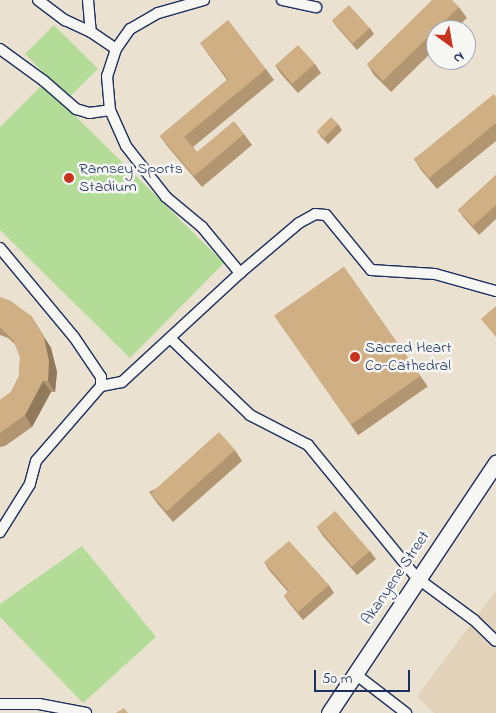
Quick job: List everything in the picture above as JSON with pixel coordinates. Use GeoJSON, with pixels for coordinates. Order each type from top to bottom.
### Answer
{"type":"FeatureCollection","features":[{"type":"Feature","properties":{"kind":"street"},"geometry":{"type":"LineString","coordinates":[[38,0],[65,20],[91,32],[116,49]]}},
{"type":"Feature","properties":{"kind":"street"},"geometry":{"type":"LineString","coordinates":[[88,0],[91,32]]}},
{"type":"Feature","properties":{"kind":"street"},"geometry":{"type":"LineString","coordinates":[[204,0],[158,13],[130,29],[116,49],[107,76],[110,110],[132,154],[166,197],[202,227],[240,273]]}},
{"type":"Feature","properties":{"kind":"street"},"geometry":{"type":"LineString","coordinates":[[282,0],[316,7]]}},
{"type":"Feature","properties":{"kind":"street"},"geometry":{"type":"LineString","coordinates":[[0,49],[44,81],[76,109],[89,113],[110,110]]}},
{"type":"Feature","properties":{"kind":"street"},"geometry":{"type":"LineString","coordinates":[[0,532],[30,484],[36,461],[101,386],[122,382],[240,273],[299,223],[315,214],[326,215],[371,270],[435,274],[496,291]]}},
{"type":"Feature","properties":{"kind":"street"},"geometry":{"type":"LineString","coordinates":[[0,248],[74,337],[100,378],[101,386]]}},
{"type":"Feature","properties":{"kind":"street"},"geometry":{"type":"LineString","coordinates":[[170,338],[250,415],[308,445],[417,578],[480,626],[496,641]]}},
{"type":"Feature","properties":{"kind":"street","name":"Akanyene Street"},"geometry":{"type":"LineString","coordinates":[[328,713],[496,463]]}},
{"type":"Feature","properties":{"kind":"street"},"geometry":{"type":"LineString","coordinates":[[480,626],[496,631]]}},
{"type":"Feature","properties":{"kind":"street"},"geometry":{"type":"LineString","coordinates":[[354,674],[406,713]]}},
{"type":"Feature","properties":{"kind":"street"},"geometry":{"type":"LineString","coordinates":[[0,704],[39,704],[86,713]]}},
{"type":"Feature","properties":{"kind":"shaded area"},"geometry":{"type":"Polygon","coordinates":[[[496,591],[496,713],[434,713],[417,696],[496,591]]]}},
{"type":"Feature","properties":{"kind":"green space"},"geometry":{"type":"Polygon","coordinates":[[[54,25],[98,69],[69,98],[25,54],[54,25]]]}},
{"type":"Feature","properties":{"kind":"green space","name":"Ramsey Sports Stadium"},"geometry":{"type":"Polygon","coordinates":[[[43,84],[224,263],[130,358],[0,230],[0,127],[43,84]]]}},
{"type":"Feature","properties":{"kind":"green space"},"geometry":{"type":"Polygon","coordinates":[[[82,546],[156,637],[83,703],[0,617],[0,604],[82,546]]]}},
{"type":"Feature","properties":{"kind":"building"},"geometry":{"type":"Polygon","coordinates":[[[432,0],[452,0],[459,7],[446,20],[426,20],[426,39],[383,81],[367,64],[432,0]]]}},
{"type":"Feature","properties":{"kind":"building"},"geometry":{"type":"Polygon","coordinates":[[[349,5],[370,28],[353,43],[332,20],[349,5]]]}},
{"type":"Feature","properties":{"kind":"building"},"geometry":{"type":"Polygon","coordinates":[[[228,20],[266,69],[184,137],[197,152],[234,121],[244,134],[194,176],[160,136],[228,79],[200,43],[228,20]]]}},
{"type":"Feature","properties":{"kind":"building"},"geometry":{"type":"Polygon","coordinates":[[[298,45],[315,64],[292,84],[276,65],[298,45]]]}},
{"type":"Feature","properties":{"kind":"building"},"geometry":{"type":"Polygon","coordinates":[[[494,94],[496,97],[496,123],[429,178],[414,159],[494,94]]]}},
{"type":"Feature","properties":{"kind":"building"},"geometry":{"type":"Polygon","coordinates":[[[331,117],[338,124],[324,138],[317,131],[331,117]]]}},
{"type":"Feature","properties":{"kind":"building"},"geometry":{"type":"Polygon","coordinates":[[[496,175],[496,205],[473,226],[458,210],[496,175]]]}},
{"type":"Feature","properties":{"kind":"building","name":"Sacred Heart Co-Cathedral"},"geometry":{"type":"Polygon","coordinates":[[[344,267],[420,376],[351,425],[274,316],[344,267]]]}},
{"type":"Feature","properties":{"kind":"building"},"geometry":{"type":"Polygon","coordinates":[[[0,297],[11,301],[31,316],[44,337],[49,361],[48,381],[43,381],[25,415],[0,433],[0,400],[11,392],[19,376],[20,357],[13,340],[0,327],[0,297]]]}},
{"type":"Feature","properties":{"kind":"building"},"geometry":{"type":"Polygon","coordinates":[[[496,306],[496,337],[481,319],[496,306]]]}},
{"type":"Feature","properties":{"kind":"building"},"geometry":{"type":"Polygon","coordinates":[[[219,432],[235,450],[167,511],[151,494],[219,432]]]}},
{"type":"Feature","properties":{"kind":"building"},"geometry":{"type":"Polygon","coordinates":[[[335,511],[370,551],[352,567],[317,527],[335,511]]]}},
{"type":"Feature","properties":{"kind":"building"},"geometry":{"type":"Polygon","coordinates":[[[289,541],[329,585],[298,612],[284,596],[289,591],[264,562],[289,541]]]}},
{"type":"Feature","properties":{"kind":"building"},"geometry":{"type":"Polygon","coordinates":[[[124,708],[128,713],[116,713],[124,708]]]}},
{"type":"Feature","properties":{"kind":"place","name":"Ramsey Sports Stadium"},"geometry":{"type":"Point","coordinates":[69,178]}},
{"type":"Feature","properties":{"kind":"place","name":"Sacred Heart Co-Cathedral"},"geometry":{"type":"Point","coordinates":[355,357]}}]}
